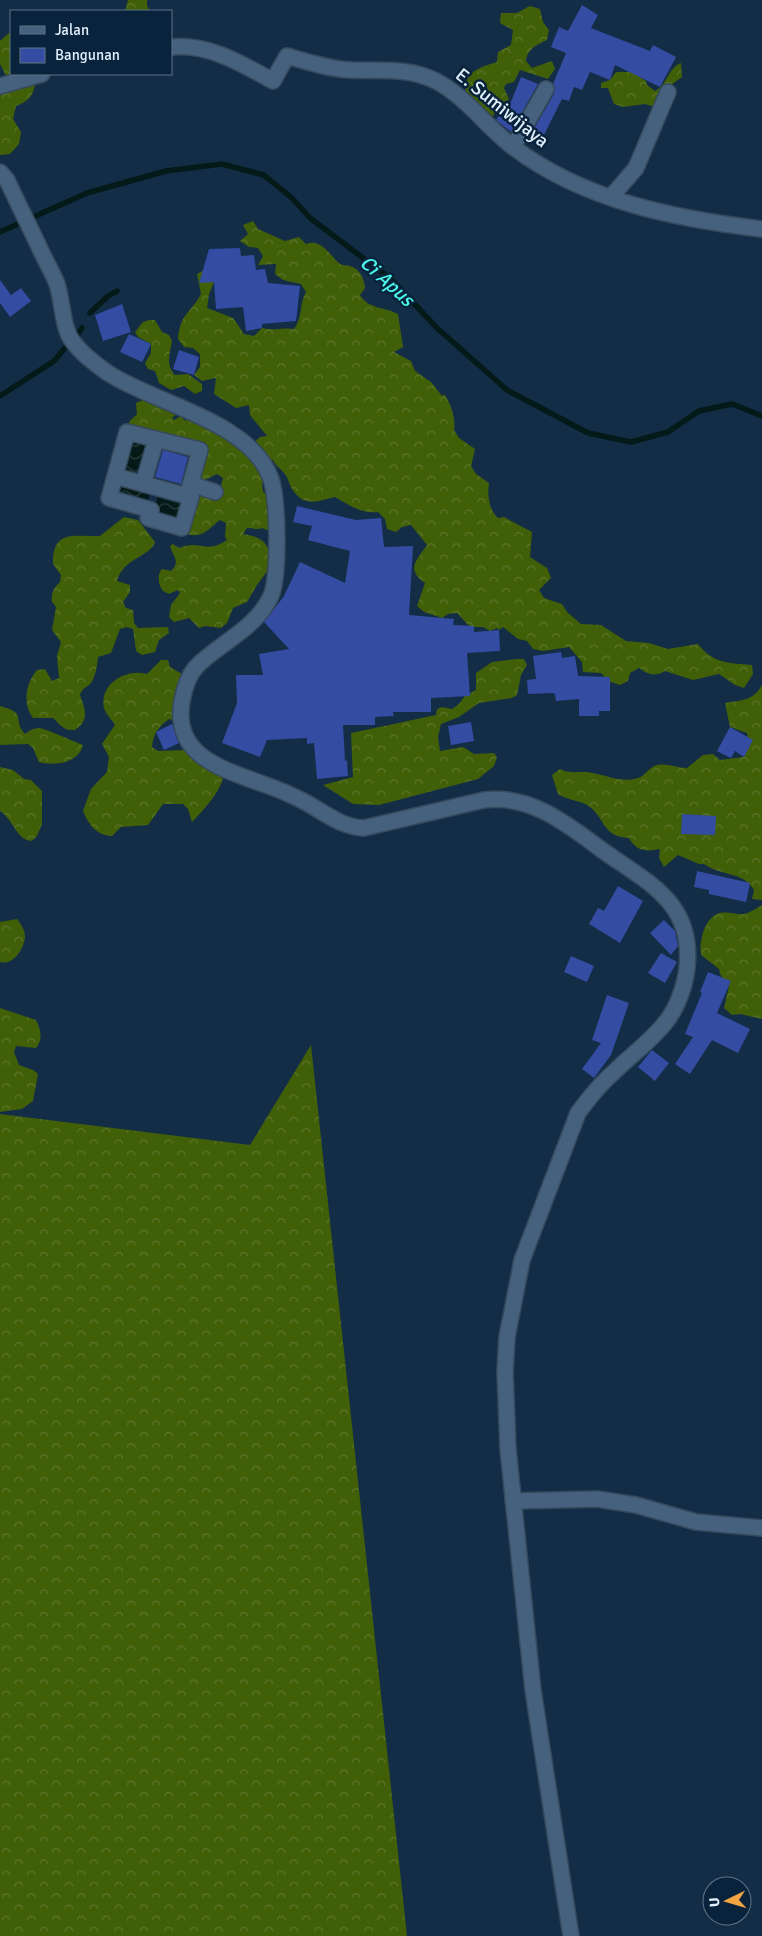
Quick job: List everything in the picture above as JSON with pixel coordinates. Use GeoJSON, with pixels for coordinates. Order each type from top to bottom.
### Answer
{"type":"FeatureCollection","features":[{"type":"Feature","properties":{"kind":"street","name":"E. Sumiwijaya"},"geometry":{"type":"LineString","coordinates":[[172,47],[195,48],[234,59],[273,81],[287,56],[316,65],[348,70],[415,72],[436,81],[455,94],[513,147],[556,176],[653,211],[706,223],[762,229]]}},
{"type":"Feature","properties":{"kind":"street"},"geometry":{"type":"LineString","coordinates":[[0,86],[38,75]]}},
{"type":"Feature","properties":{"kind":"street"},"geometry":{"type":"LineString","coordinates":[[513,147],[546,89]]}},
{"type":"Feature","properties":{"kind":"street"},"geometry":{"type":"LineString","coordinates":[[611,197],[636,168],[668,92]]}},
{"type":"Feature","properties":{"kind":"street"},"geometry":{"type":"LineString","coordinates":[[3,176],[57,284],[71,340],[87,357],[108,373],[141,392],[233,434],[250,447],[270,478],[275,501],[277,558],[275,580],[270,598],[251,622],[194,668],[183,695],[181,718],[190,747],[199,756],[291,794],[343,824],[354,828],[364,828],[497,798],[524,803],[558,819],[649,884],[671,903],[683,922],[688,958],[686,977],[677,1002],[666,1022],[592,1094],[578,1113],[522,1260],[507,1337],[505,1414],[513,1501],[533,1690],[570,1936]]}},
{"type":"Feature","properties":{"kind":"street"},"geometry":{"type":"LineString","coordinates":[[151,510],[109,498],[127,432],[200,450],[189,490],[191,497],[182,528],[148,518],[151,510],[150,486],[156,440]]}},
{"type":"Feature","properties":{"kind":"street"},"geometry":{"type":"LineString","coordinates":[[115,476],[150,486],[215,492]]}},
{"type":"Feature","properties":{"kind":"street"},"geometry":{"type":"LineString","coordinates":[[513,1501],[597,1499],[636,1505],[696,1522],[762,1528]]}},
{"type":"Feature","properties":{"kind":"green space"},"geometry":{"type":"Polygon","coordinates":[[[128,0],[147,0],[149,10],[125,10],[128,0]]]}},
{"type":"Feature","properties":{"kind":"green space"},"geometry":{"type":"Polygon","coordinates":[[[530,6],[540,9],[543,22],[549,30],[547,40],[537,45],[528,53],[526,61],[532,68],[552,61],[555,69],[548,79],[520,70],[514,82],[506,84],[504,88],[509,99],[506,102],[497,104],[494,115],[490,117],[466,96],[466,82],[477,69],[497,62],[498,52],[511,45],[513,30],[500,23],[501,13],[517,13],[530,6]]]}},
{"type":"Feature","properties":{"kind":"green space"},"geometry":{"type":"Polygon","coordinates":[[[10,34],[10,75],[41,75],[28,99],[16,106],[13,119],[21,132],[19,144],[10,154],[0,155],[0,96],[9,82],[0,64],[0,41],[10,34]]]}},
{"type":"Feature","properties":{"kind":"green space"},"geometry":{"type":"Polygon","coordinates":[[[681,63],[682,77],[671,85],[658,108],[645,104],[623,107],[614,104],[608,88],[601,88],[601,83],[610,80],[616,72],[631,72],[646,81],[647,85],[655,91],[662,85],[674,68],[681,63]]]}},
{"type":"Feature","properties":{"kind":"green space"},"geometry":{"type":"Polygon","coordinates":[[[253,221],[258,229],[285,241],[299,237],[306,244],[316,243],[320,245],[340,264],[353,267],[359,272],[365,288],[360,295],[363,300],[398,314],[403,347],[394,352],[411,361],[415,371],[431,382],[442,396],[444,394],[447,398],[454,416],[454,430],[459,438],[475,449],[471,466],[476,474],[489,483],[489,502],[495,515],[498,518],[504,517],[532,532],[530,557],[547,568],[551,578],[539,590],[544,598],[562,604],[567,612],[581,624],[601,625],[626,641],[649,643],[668,649],[698,644],[704,651],[716,659],[729,663],[752,665],[753,674],[744,688],[735,685],[719,674],[693,680],[665,671],[652,674],[639,668],[630,673],[628,681],[620,685],[608,681],[601,673],[583,672],[582,662],[569,647],[543,651],[533,649],[527,641],[518,639],[503,627],[499,630],[497,628],[490,631],[483,627],[470,627],[457,613],[448,614],[442,618],[424,612],[417,606],[425,583],[415,573],[414,569],[417,560],[427,545],[411,525],[402,527],[396,532],[387,529],[385,519],[378,512],[366,512],[350,506],[335,497],[312,502],[301,499],[292,489],[285,474],[272,459],[265,481],[262,483],[263,492],[269,495],[271,506],[268,515],[275,517],[272,532],[262,528],[247,528],[243,534],[256,537],[264,543],[269,552],[271,566],[247,602],[233,608],[227,623],[221,628],[205,626],[199,628],[189,618],[174,622],[169,617],[171,605],[180,593],[178,590],[169,594],[163,591],[159,583],[159,574],[162,569],[171,571],[174,568],[176,562],[170,546],[173,544],[179,548],[192,545],[207,547],[227,540],[225,537],[226,523],[220,520],[202,534],[187,534],[192,498],[198,494],[208,496],[213,501],[217,500],[223,478],[217,474],[205,480],[199,480],[192,456],[186,445],[177,436],[160,437],[156,431],[146,431],[129,425],[129,422],[137,414],[136,403],[148,398],[179,412],[172,418],[174,420],[181,416],[185,421],[190,417],[253,443],[260,437],[267,436],[250,415],[249,405],[236,408],[214,394],[216,378],[202,381],[194,375],[200,367],[200,354],[193,348],[184,347],[178,339],[183,319],[201,294],[197,274],[206,269],[216,277],[209,294],[207,308],[233,318],[244,334],[254,336],[262,328],[294,329],[299,320],[302,301],[306,292],[301,284],[283,280],[275,274],[276,264],[258,265],[263,256],[258,248],[249,247],[240,241],[248,234],[243,225],[253,221]]]}},
{"type":"Feature","properties":{"kind":"green space"},"geometry":{"type":"Polygon","coordinates":[[[155,320],[162,332],[169,335],[172,341],[169,363],[172,371],[175,375],[188,374],[202,384],[202,391],[195,394],[184,386],[171,390],[159,383],[155,371],[148,369],[145,363],[151,353],[151,344],[138,337],[135,332],[143,322],[155,320]]]}},
{"type":"Feature","properties":{"kind":"green space"},"geometry":{"type":"Polygon","coordinates":[[[124,517],[138,520],[155,542],[148,551],[130,563],[120,573],[117,581],[130,585],[130,592],[123,602],[126,608],[133,610],[134,623],[138,628],[168,627],[169,633],[159,640],[155,652],[142,655],[136,651],[133,629],[127,627],[120,629],[111,653],[98,657],[93,680],[83,689],[80,695],[85,714],[83,722],[75,730],[65,728],[53,718],[33,718],[27,706],[27,693],[33,675],[37,670],[45,669],[52,681],[59,678],[57,656],[61,642],[52,630],[56,607],[52,602],[52,594],[60,582],[61,575],[53,564],[57,545],[67,537],[100,536],[124,517]]]}},
{"type":"Feature","properties":{"kind":"green space"},"geometry":{"type":"Polygon","coordinates":[[[524,659],[527,665],[521,675],[517,695],[512,698],[479,703],[459,717],[441,724],[438,737],[440,751],[463,747],[474,754],[494,753],[497,757],[494,766],[478,779],[379,805],[353,804],[323,785],[353,777],[351,733],[436,715],[437,709],[442,707],[452,709],[465,696],[476,690],[476,673],[492,662],[524,659]]]}},
{"type":"Feature","properties":{"kind":"green space"},"geometry":{"type":"Polygon","coordinates":[[[161,660],[168,660],[170,667],[182,674],[182,680],[176,721],[169,719],[162,724],[155,734],[152,747],[158,751],[188,750],[224,771],[221,784],[192,822],[188,809],[183,804],[163,804],[148,825],[121,827],[112,836],[102,834],[91,825],[83,811],[91,789],[107,772],[109,757],[102,744],[115,725],[104,708],[106,692],[116,680],[131,673],[147,674],[161,660]]]}},
{"type":"Feature","properties":{"kind":"green space"},"geometry":{"type":"Polygon","coordinates":[[[762,685],[762,900],[752,899],[754,890],[744,880],[678,855],[664,867],[659,858],[660,849],[646,850],[638,848],[629,838],[620,837],[608,830],[598,815],[587,805],[558,794],[552,775],[560,769],[568,772],[589,772],[627,780],[640,777],[657,765],[687,768],[703,755],[713,754],[720,760],[744,757],[744,752],[749,743],[747,733],[730,727],[725,703],[751,697],[762,685]]]}},
{"type":"Feature","properties":{"kind":"green space"},"geometry":{"type":"Polygon","coordinates":[[[0,706],[17,714],[21,729],[25,734],[30,730],[40,728],[83,745],[80,751],[71,760],[52,764],[39,762],[33,748],[28,744],[0,745],[0,706]]]}},
{"type":"Feature","properties":{"kind":"green space"},"geometry":{"type":"Polygon","coordinates":[[[0,767],[13,770],[24,779],[31,780],[42,791],[42,824],[37,836],[32,841],[22,837],[9,819],[0,811],[0,767]]]}},
{"type":"Feature","properties":{"kind":"green space"},"geometry":{"type":"Polygon","coordinates":[[[762,905],[762,1019],[740,1014],[732,1015],[724,1008],[729,986],[722,979],[719,969],[701,955],[703,932],[712,917],[717,914],[724,912],[744,914],[762,905]]]}},
{"type":"Feature","properties":{"kind":"green space"},"geometry":{"type":"Polygon","coordinates":[[[17,919],[25,934],[24,942],[17,956],[5,963],[0,962],[0,922],[17,919]]]}},
{"type":"Feature","properties":{"kind":"green space"},"geometry":{"type":"Polygon","coordinates":[[[0,1008],[36,1020],[39,1027],[40,1042],[36,1048],[16,1046],[14,1052],[19,1065],[38,1074],[33,1101],[22,1109],[0,1112],[0,1008]]]}},
{"type":"Feature","properties":{"kind":"green space"},"geometry":{"type":"Polygon","coordinates":[[[311,1045],[407,1936],[0,1936],[0,1114],[250,1145],[311,1045]]]}},
{"type":"Feature","properties":{"kind":"water"},"geometry":{"type":"Polygon","coordinates":[[[129,437],[152,444],[143,478],[120,471],[129,437]]]}},
{"type":"Feature","properties":{"kind":"water"},"geometry":{"type":"Polygon","coordinates":[[[117,482],[150,492],[147,506],[113,497],[117,482]]]}},
{"type":"Feature","properties":{"kind":"water"},"geometry":{"type":"Polygon","coordinates":[[[159,492],[188,500],[181,524],[152,516],[159,492]]]}},
{"type":"Feature","properties":{"kind":"building"},"geometry":{"type":"Polygon","coordinates":[[[582,5],[598,15],[591,28],[650,51],[653,45],[676,57],[660,87],[615,65],[610,80],[590,72],[582,90],[574,87],[569,101],[562,99],[543,137],[532,132],[554,94],[553,84],[566,53],[551,47],[559,27],[568,31],[582,5]]]}},
{"type":"Feature","properties":{"kind":"building"},"geometry":{"type":"Polygon","coordinates":[[[521,77],[538,84],[511,132],[496,120],[504,107],[508,109],[521,77]]]}},
{"type":"Feature","properties":{"kind":"building"},"geometry":{"type":"Polygon","coordinates":[[[240,248],[241,256],[254,255],[256,270],[265,269],[268,283],[300,286],[296,321],[262,324],[262,328],[246,331],[243,307],[216,309],[214,282],[199,283],[209,249],[240,248]]]}},
{"type":"Feature","properties":{"kind":"building"},"geometry":{"type":"Polygon","coordinates":[[[0,280],[11,295],[21,288],[31,301],[10,317],[0,303],[0,280]]]}},
{"type":"Feature","properties":{"kind":"building"},"geometry":{"type":"Polygon","coordinates":[[[122,304],[131,332],[103,341],[95,315],[122,304]]]}},
{"type":"Feature","properties":{"kind":"building"},"geometry":{"type":"Polygon","coordinates":[[[129,334],[151,344],[142,362],[120,352],[129,334]]]}},
{"type":"Feature","properties":{"kind":"building"},"geometry":{"type":"Polygon","coordinates":[[[179,350],[199,357],[194,375],[173,369],[179,350]]]}},
{"type":"Feature","properties":{"kind":"building"},"geometry":{"type":"Polygon","coordinates":[[[163,450],[188,457],[181,484],[155,477],[163,450]]]}},
{"type":"Feature","properties":{"kind":"building"},"geometry":{"type":"Polygon","coordinates":[[[297,506],[356,520],[381,518],[384,547],[413,546],[409,615],[454,619],[453,625],[474,626],[474,632],[499,630],[500,651],[467,653],[470,696],[431,698],[431,712],[393,712],[394,716],[375,717],[375,725],[343,725],[345,761],[347,760],[348,776],[317,779],[314,743],[307,744],[307,738],[267,740],[260,757],[222,743],[237,703],[236,675],[263,675],[259,654],[289,649],[264,622],[284,596],[300,562],[345,583],[350,551],[308,540],[312,526],[293,522],[297,506]]]}},
{"type":"Feature","properties":{"kind":"building"},"geometry":{"type":"Polygon","coordinates":[[[561,652],[562,658],[575,656],[578,676],[610,677],[610,711],[599,711],[599,716],[579,716],[579,699],[556,701],[555,694],[552,693],[528,694],[527,680],[536,679],[533,656],[561,652]]]}},
{"type":"Feature","properties":{"kind":"building"},"geometry":{"type":"Polygon","coordinates":[[[471,722],[474,741],[451,745],[448,726],[471,722]]]}},
{"type":"Feature","properties":{"kind":"building"},"geometry":{"type":"Polygon","coordinates":[[[172,724],[179,743],[164,750],[156,732],[172,724]]]}},
{"type":"Feature","properties":{"kind":"building"},"geometry":{"type":"Polygon","coordinates":[[[730,727],[753,740],[744,757],[735,751],[731,758],[717,751],[730,727]]]}},
{"type":"Feature","properties":{"kind":"building"},"geometry":{"type":"Polygon","coordinates":[[[682,814],[716,816],[715,835],[681,834],[682,814]]]}},
{"type":"Feature","properties":{"kind":"building"},"geometry":{"type":"Polygon","coordinates":[[[697,871],[750,883],[746,902],[709,894],[709,890],[694,887],[697,871]]]}},
{"type":"Feature","properties":{"kind":"building"},"geometry":{"type":"Polygon","coordinates":[[[618,886],[643,901],[620,943],[589,924],[598,908],[604,911],[618,886]]]}},
{"type":"Feature","properties":{"kind":"building"},"geometry":{"type":"Polygon","coordinates":[[[664,920],[675,931],[678,946],[671,955],[650,933],[664,920]]]}},
{"type":"Feature","properties":{"kind":"building"},"geometry":{"type":"Polygon","coordinates":[[[661,953],[677,962],[665,983],[648,973],[661,953]]]}},
{"type":"Feature","properties":{"kind":"building"},"geometry":{"type":"Polygon","coordinates":[[[571,956],[594,966],[587,982],[564,972],[571,956]]]}},
{"type":"Feature","properties":{"kind":"building"},"geometry":{"type":"Polygon","coordinates":[[[708,972],[731,981],[717,1013],[750,1029],[738,1053],[712,1040],[690,1074],[675,1064],[693,1037],[685,1034],[702,993],[700,992],[708,972]]]}},
{"type":"Feature","properties":{"kind":"building"},"geometry":{"type":"Polygon","coordinates":[[[607,995],[629,1003],[611,1055],[594,1078],[582,1069],[601,1043],[592,1040],[607,995]]]}},
{"type":"Feature","properties":{"kind":"building"},"geometry":{"type":"Polygon","coordinates":[[[652,1050],[669,1063],[655,1081],[638,1067],[652,1050]]]}},
{"type":"Feature","properties":{"kind":"waterway","name":"Ci Apus"},"geometry":{"type":"LineString","coordinates":[[0,232],[87,193],[166,171],[222,164],[264,175],[292,198],[310,218],[391,279],[437,328],[507,390],[588,433],[631,442],[668,432],[699,411],[732,404],[762,416]]}},
{"type":"Feature","properties":{"kind":"waterway"},"geometry":{"type":"LineString","coordinates":[[90,313],[108,296],[117,291]]}},
{"type":"Feature","properties":{"kind":"waterway"},"geometry":{"type":"LineString","coordinates":[[74,339],[82,328]]}},
{"type":"Feature","properties":{"kind":"waterway"},"geometry":{"type":"LineString","coordinates":[[0,396],[54,361],[69,343]]}}]}
